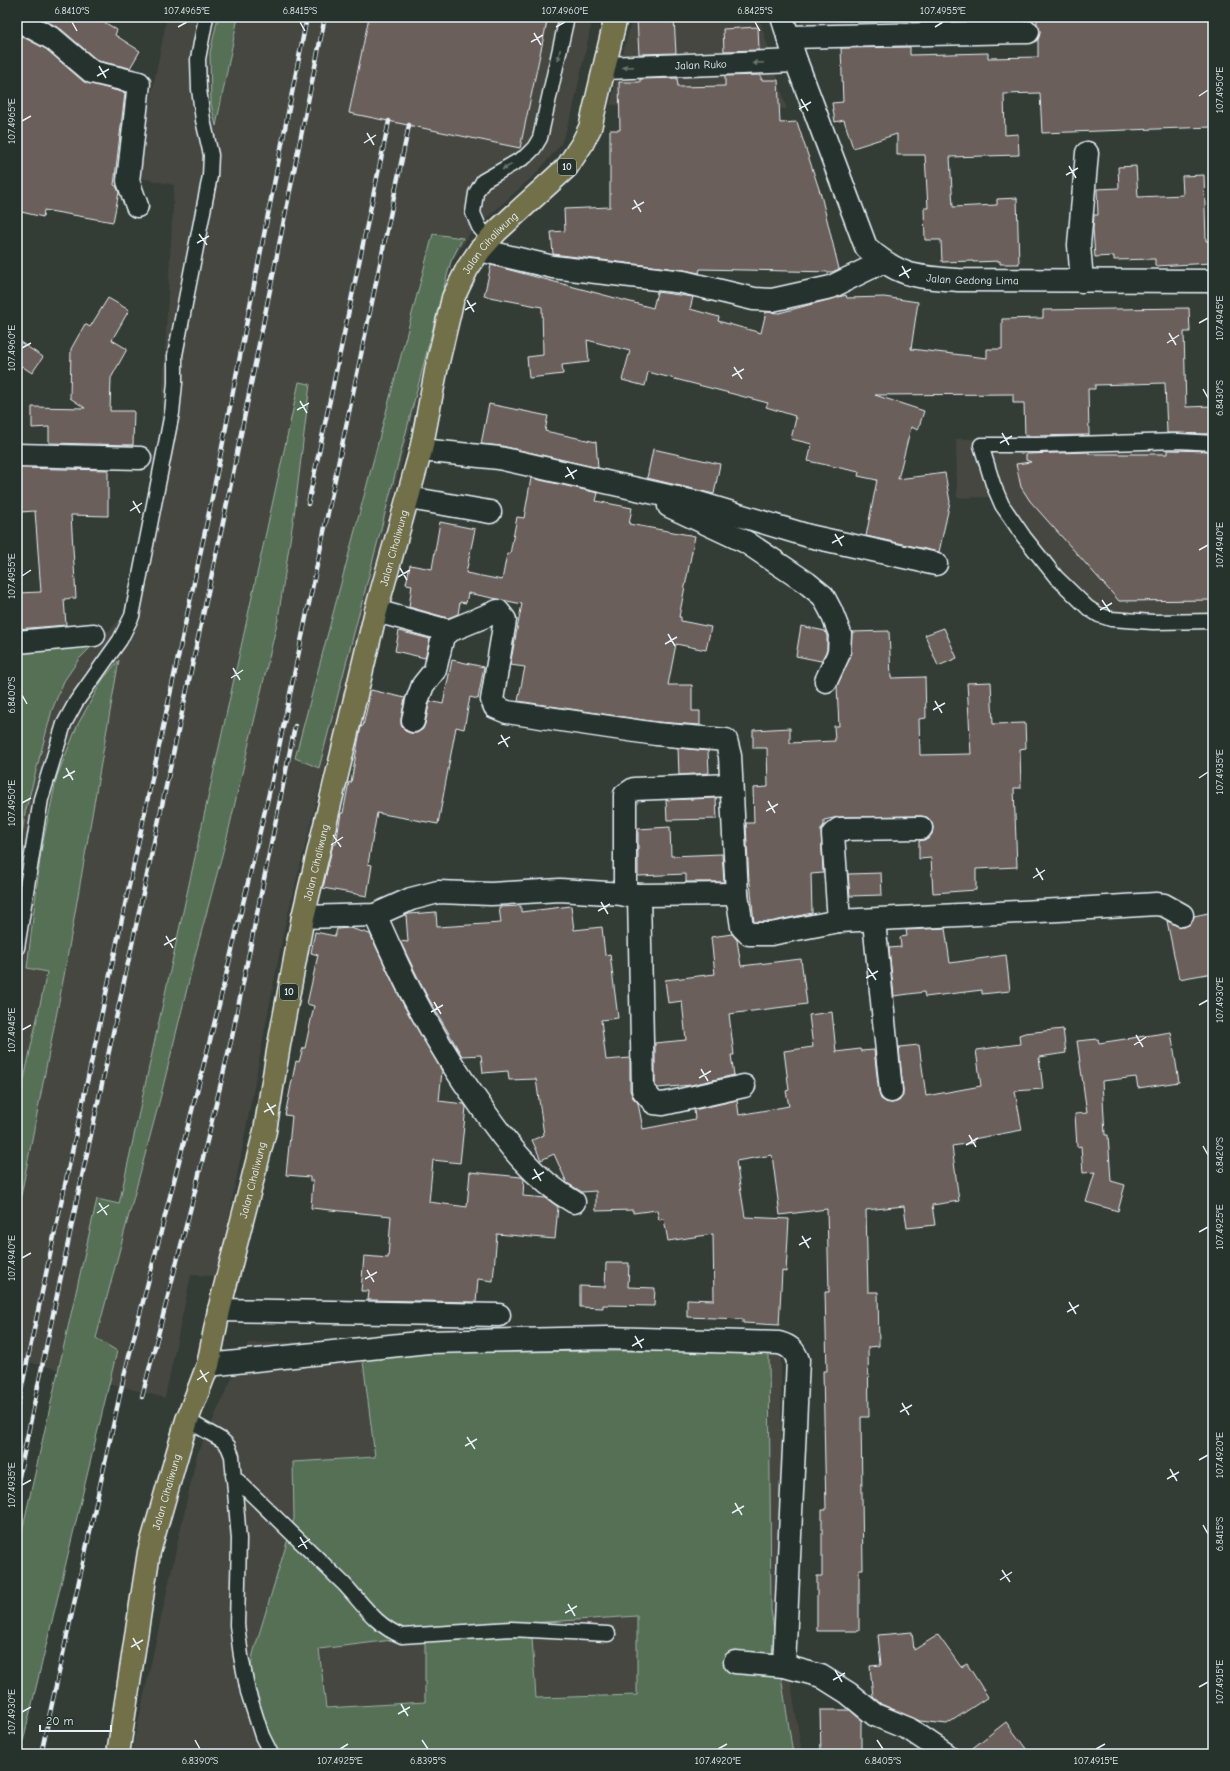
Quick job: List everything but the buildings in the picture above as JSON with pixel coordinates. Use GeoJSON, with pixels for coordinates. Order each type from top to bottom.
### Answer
{"type":"FeatureCollection","features":[{"type":"Feature","properties":{"kind":"highway","name":"Jalan Cihaliwung"},"geometry":{"type":"LineString","coordinates":[[118,1754],[149,1552],[187,1420],[208,1365],[219,1310],[265,1131],[279,1045],[303,917],[376,611],[409,498],[421,450],[437,366],[453,298],[467,269],[485,244],[567,167],[582,144],[590,128],[616,17]]}},
{"type":"Feature","properties":{"kind":"street"},"geometry":{"type":"LineString","coordinates":[[17,17],[20,21],[53,39],[92,72],[139,83],[128,181],[137,206]]}},
{"type":"Feature","properties":{"kind":"street"},"geometry":{"type":"LineString","coordinates":[[785,27],[1028,32]]}},
{"type":"Feature","properties":{"kind":"street","name":"Jalan Gedong Lima"},"geometry":{"type":"LineString","coordinates":[[785,27],[796,61],[866,247],[882,262],[902,273],[927,278],[1082,281],[1213,280]]}},
{"type":"Feature","properties":{"kind":"street","name":"Jalan Ruko"},"geometry":{"type":"LineString","coordinates":[[605,68],[796,61]]}},
{"type":"Feature","properties":{"kind":"street"},"geometry":{"type":"LineString","coordinates":[[1082,281],[1079,245],[1088,153]]}},
{"type":"Feature","properties":{"kind":"street"},"geometry":{"type":"LineString","coordinates":[[485,244],[553,267],[683,282],[754,299],[772,300],[831,287],[882,262]]}},
{"type":"Feature","properties":{"kind":"street"},"geometry":{"type":"LineString","coordinates":[[421,450],[498,458],[699,503],[809,536],[936,564]]}},
{"type":"Feature","properties":{"kind":"street"},"geometry":{"type":"LineString","coordinates":[[17,455],[140,458]]}},
{"type":"Feature","properties":{"kind":"street"},"geometry":{"type":"LineString","coordinates":[[642,490],[658,502],[746,542],[807,583],[823,596],[840,634],[839,652],[826,681]]}},
{"type":"Feature","properties":{"kind":"street"},"geometry":{"type":"LineString","coordinates":[[409,498],[490,512]]}},
{"type":"Feature","properties":{"kind":"street"},"geometry":{"type":"LineString","coordinates":[[376,611],[449,631]]}},
{"type":"Feature","properties":{"kind":"street"},"geometry":{"type":"LineString","coordinates":[[413,722],[417,701],[423,685],[435,670],[443,636],[449,631],[498,611],[505,620],[493,694],[494,707],[507,712],[656,734],[726,740],[728,747],[731,785],[737,894],[742,927],[749,934],[771,934],[839,921],[874,921],[1156,904],[1164,905],[1182,915]]}},
{"type":"Feature","properties":{"kind":"street"},"geometry":{"type":"LineString","coordinates":[[17,642],[94,635]]}},
{"type":"Feature","properties":{"kind":"street"},"geometry":{"type":"LineString","coordinates":[[731,785],[634,789],[625,795],[643,1090],[652,1101],[659,1105],[744,1086]]}},
{"type":"Feature","properties":{"kind":"street"},"geometry":{"type":"LineString","coordinates":[[839,921],[833,834],[835,830],[921,828]]}},
{"type":"Feature","properties":{"kind":"street"},"geometry":{"type":"LineString","coordinates":[[303,917],[375,915],[411,899],[438,892],[491,894],[560,890],[632,895],[737,894]]}},
{"type":"Feature","properties":{"kind":"street"},"geometry":{"type":"LineString","coordinates":[[375,915],[415,1000],[462,1080],[496,1129],[521,1158],[550,1186],[574,1202]]}},
{"type":"Feature","properties":{"kind":"street"},"geometry":{"type":"LineString","coordinates":[[874,921],[891,1091]]}},
{"type":"Feature","properties":{"kind":"street"},"geometry":{"type":"LineString","coordinates":[[219,1310],[499,1315]]}},
{"type":"Feature","properties":{"kind":"street"},"geometry":{"type":"LineString","coordinates":[[208,1365],[428,1342],[607,1338],[779,1343],[787,1345],[795,1352],[798,1360],[784,1666]]}},
{"type":"Feature","properties":{"kind":"street"},"geometry":{"type":"LineString","coordinates":[[735,1662],[784,1666],[821,1676],[848,1693],[875,1716],[909,1729],[946,1754]]}},
{"type":"Feature","properties":{"kind":"lane"},"geometry":{"type":"LineString","coordinates":[[17,948],[41,799],[64,724],[76,702],[120,640],[132,616],[172,413],[175,383],[175,355],[210,176],[211,156],[203,120],[199,89],[198,59],[206,17]]}},
{"type":"Feature","properties":{"kind":"lane"},"geometry":{"type":"LineString","coordinates":[[485,244],[473,214],[476,193],[483,182],[525,157],[534,148],[540,138],[567,17]]}},
{"type":"Feature","properties":{"kind":"lane"},"geometry":{"type":"LineString","coordinates":[[1213,443],[1179,441],[982,445],[993,484],[1002,505],[1024,537],[1056,577],[1093,612],[1105,618],[1111,619],[1153,622],[1213,621]]}},
{"type":"Feature","properties":{"kind":"lane"},"geometry":{"type":"LineString","coordinates":[[187,1420],[222,1440],[228,1446],[232,1456],[239,1539],[237,1625],[241,1656],[248,1692],[262,1736],[271,1754]]}},
{"type":"Feature","properties":{"kind":"lane"},"geometry":{"type":"LineString","coordinates":[[233,1476],[353,1594],[379,1623],[390,1631],[402,1636],[511,1629],[608,1634]]}},
{"type":"Feature","properties":{"kind":"shaded area"},"geometry":{"type":"Polygon","coordinates":[[[167,17],[593,17],[572,114],[561,144],[536,174],[470,233],[452,263],[284,930],[218,1276],[191,1275],[165,1398],[17,1359],[17,646],[109,631],[127,611],[160,440],[174,185],[135,177],[167,17]]]}},
{"type":"Feature","properties":{"kind":"shaded area"},"geometry":{"type":"Polygon","coordinates":[[[632,17],[759,17],[787,109],[610,105],[632,17]]]}},
{"type":"Feature","properties":{"kind":"shaded area"},"geometry":{"type":"Polygon","coordinates":[[[799,17],[852,17],[853,25],[803,28],[799,17]]]}},
{"type":"Feature","properties":{"kind":"shaded area"},"geometry":{"type":"Polygon","coordinates":[[[1213,435],[1213,619],[1097,621],[992,497],[957,498],[956,439],[1213,435]]]}},
{"type":"Feature","properties":{"kind":"shaded area"},"geometry":{"type":"Polygon","coordinates":[[[781,1335],[782,1624],[802,1754],[131,1754],[197,1454],[248,1343],[781,1335]]]}},
{"type":"Feature","properties":{"kind":"green space"},"geometry":{"type":"Polygon","coordinates":[[[218,17],[238,17],[216,126],[211,104],[210,53],[218,17]]]}},
{"type":"Feature","properties":{"kind":"green space"},"geometry":{"type":"Polygon","coordinates":[[[433,234],[463,238],[451,261],[319,768],[295,758],[433,234]]]}},
{"type":"Feature","properties":{"kind":"green space"},"geometry":{"type":"Polygon","coordinates":[[[299,382],[310,384],[295,508],[278,619],[228,833],[196,952],[160,1099],[96,1338],[117,1351],[20,1754],[17,1754],[17,1553],[97,1199],[119,1204],[299,382]]]}},
{"type":"Feature","properties":{"kind":"green space"},"geometry":{"type":"Polygon","coordinates":[[[100,638],[79,659],[64,681],[52,710],[25,813],[17,871],[17,651],[100,638]]]}},
{"type":"Feature","properties":{"kind":"green space"},"geometry":{"type":"Polygon","coordinates":[[[119,660],[64,976],[17,1216],[17,1112],[47,972],[27,968],[41,851],[57,776],[78,724],[103,679],[119,660]]]}},
{"type":"Feature","properties":{"kind":"green space"},"geometry":{"type":"Polygon","coordinates":[[[769,1350],[771,1610],[793,1754],[271,1754],[247,1693],[253,1654],[294,1519],[293,1462],[375,1457],[362,1353],[769,1350]],[[637,1616],[531,1623],[536,1698],[637,1695],[637,1616]],[[425,1636],[319,1649],[326,1708],[425,1702],[425,1636]]]}},
{"type":"Feature","properties":{"kind":"railway"},"geometry":{"type":"LineString","coordinates":[[17,1409],[210,508],[307,17]]}},
{"type":"Feature","properties":{"kind":"railway"},"geometry":{"type":"LineString","coordinates":[[17,1486],[225,513],[325,17]]}},
{"type":"Feature","properties":{"kind":"railway"},"geometry":{"type":"LineString","coordinates":[[308,504],[389,121]]}},
{"type":"Feature","properties":{"kind":"railway"},"geometry":{"type":"LineString","coordinates":[[41,1754],[124,1376],[219,1005],[271,785],[409,125]]}},
{"type":"Feature","properties":{"kind":"railway"},"geometry":{"type":"LineString","coordinates":[[142,1397],[194,1195],[232,1037],[295,726]]}}]}
